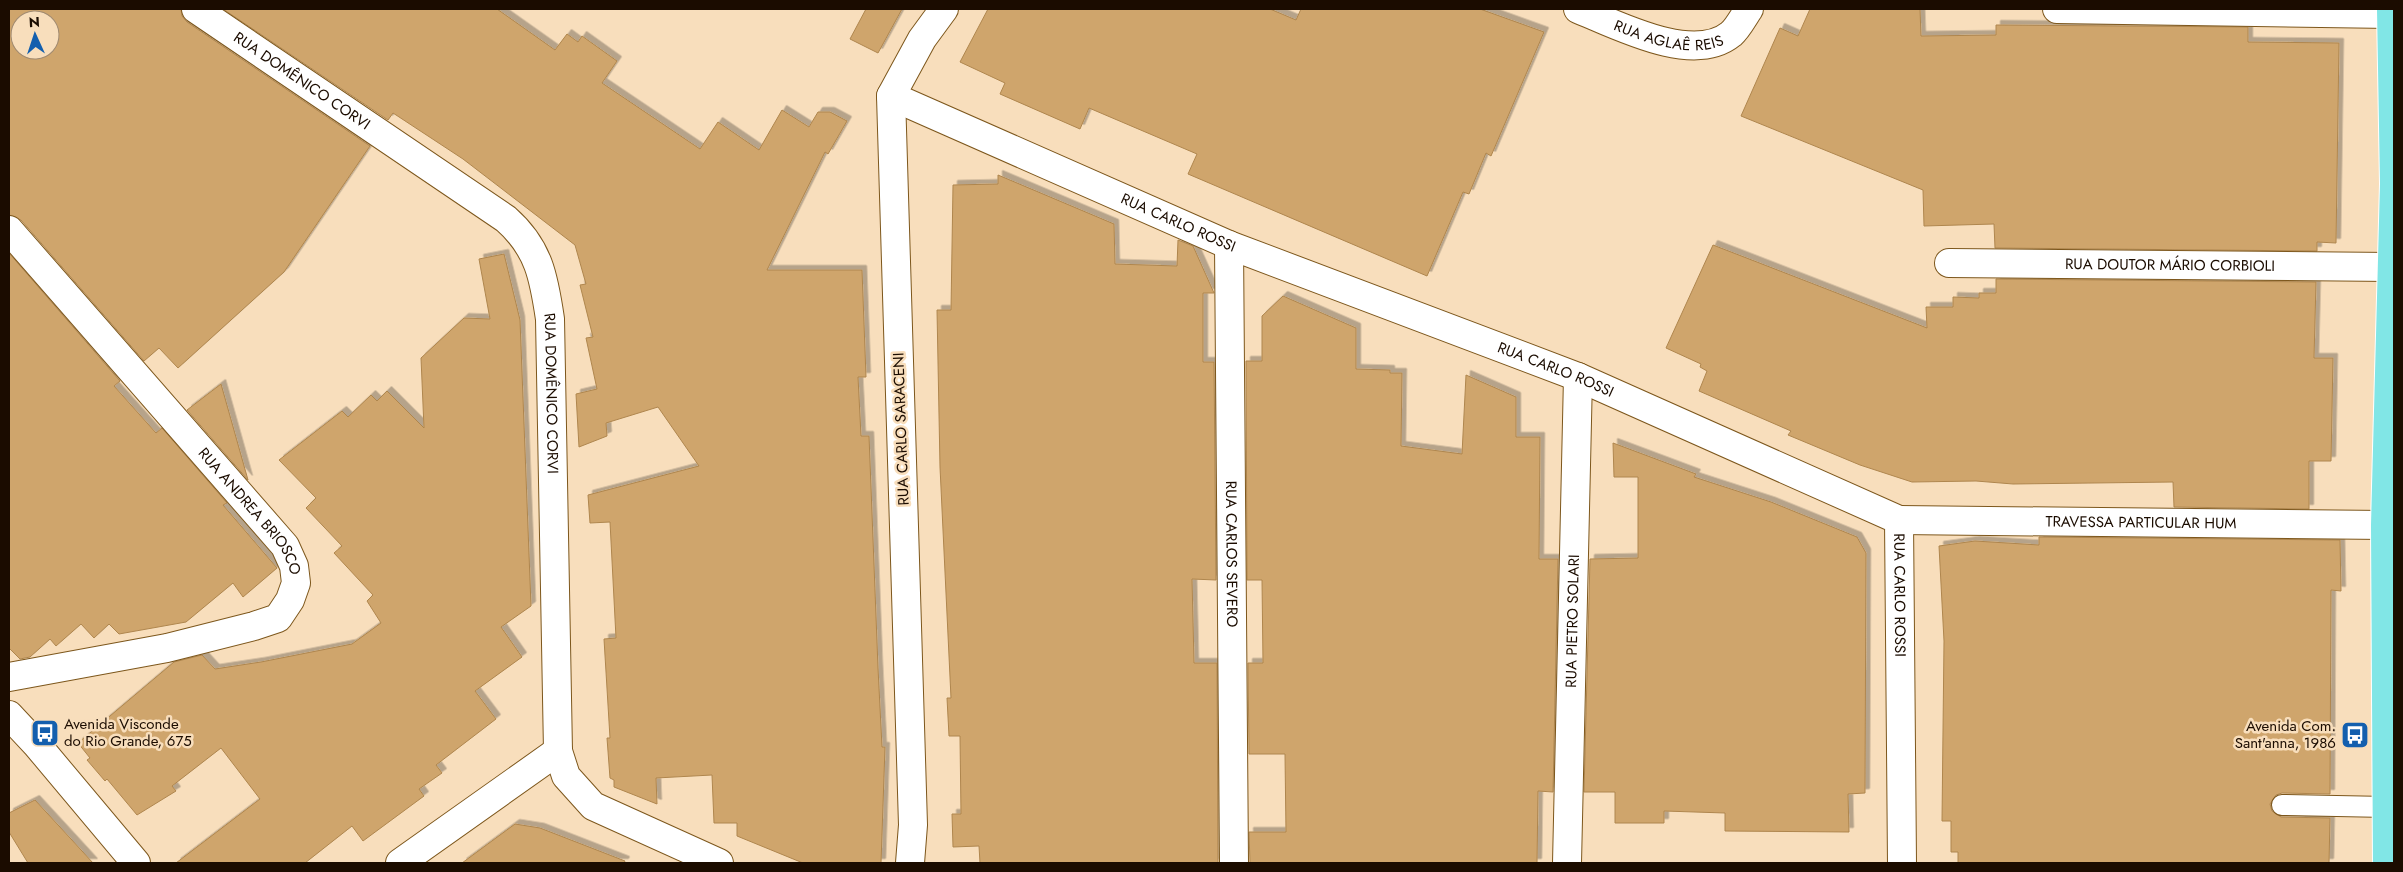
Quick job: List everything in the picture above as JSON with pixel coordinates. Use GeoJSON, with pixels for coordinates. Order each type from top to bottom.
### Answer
{"type":"FeatureCollection","features":[{"type":"Feature","properties":{"kind":"main road"},"geometry":{"type":"LineString","coordinates":[[2387,863],[2385,525],[2394,184],[2391,11]]}},
{"type":"Feature","properties":{"kind":"street","name":"RUA DOMÊNICO CORVI"},"geometry":{"type":"LineString","coordinates":[[196,9],[506,219],[519,230],[532,248],[544,276],[550,319],[558,751],[566,776],[593,806],[719,863]]}},
{"type":"Feature","properties":{"kind":"street"},"geometry":{"type":"LineString","coordinates":[[891,96],[922,39],[944,9]]}},
{"type":"Feature","properties":{"kind":"street","name":"RUA AGLAÊ REIS"},"geometry":{"type":"LineString","coordinates":[[1578,9],[1638,33],[1688,45],[1709,45],[1732,34],[1749,9]]}},
{"type":"Feature","properties":{"kind":"street"},"geometry":{"type":"LineString","coordinates":[[2057,9],[2391,11]]}},
{"type":"Feature","properties":{"kind":"street","name":"RUA CARLO ROSSI"},"geometry":{"type":"LineString","coordinates":[[891,96],[1229,245],[1578,377],[1899,520],[1902,863]]}},
{"type":"Feature","properties":{"kind":"street","name":"RUA CARLO SARACENI"},"geometry":{"type":"LineString","coordinates":[[891,96],[913,825],[910,863]]}},
{"type":"Feature","properties":{"kind":"street","name":"RUA ANDREA BRIOSCO"},"geometry":{"type":"LineString","coordinates":[[9,230],[285,546],[294,566],[296,583],[290,600],[278,618],[254,626],[167,648],[9,677]]}},
{"type":"Feature","properties":{"kind":"street","name":"RUA CARLOS SEVERO"},"geometry":{"type":"LineString","coordinates":[[1229,245],[1234,863]]}},
{"type":"Feature","properties":{"kind":"street","name":"RUA DOUTOR MÁRIO CORBIOLI"},"geometry":{"type":"LineString","coordinates":[[1949,263],[2392,267]]}},
{"type":"Feature","properties":{"kind":"street","name":"RUA PIETRO SOLARI"},"geometry":{"type":"LineString","coordinates":[[1567,863],[1578,377]]}},
{"type":"Feature","properties":{"kind":"street","name":"TRAVESSA PARTICULAR HUM"},"geometry":{"type":"LineString","coordinates":[[1899,520],[2385,525]]}},
{"type":"Feature","properties":{"kind":"street"},"geometry":{"type":"LineString","coordinates":[[9,715],[37,745],[136,863]]}},
{"type":"Feature","properties":{"kind":"street"},"geometry":{"type":"LineString","coordinates":[[400,863],[558,751]]}},
{"type":"Feature","properties":{"kind":"lane"},"geometry":{"type":"LineString","coordinates":[[2282,805],[2387,807]]}},
{"type":"Feature","properties":{"kind":"building"},"geometry":{"type":"Polygon","coordinates":[[[9,9],[181,9],[182,16],[187,22],[370,146],[284,272],[178,368],[159,348],[144,361],[21,220],[9,215],[9,9]]]}},
{"type":"Feature","properties":{"kind":"building"},"geometry":{"type":"Polygon","coordinates":[[[223,9],[497,9],[555,50],[567,34],[578,42],[582,36],[617,61],[602,83],[700,149],[718,122],[759,150],[782,110],[809,127],[818,112],[830,112],[847,121],[828,154],[825,152],[767,270],[862,270],[866,377],[858,377],[861,436],[869,436],[882,747],[885,747],[881,863],[803,863],[737,836],[737,823],[714,823],[712,775],[656,778],[657,804],[614,787],[614,780],[610,778],[607,738],[610,738],[604,639],[616,638],[610,522],[590,523],[588,495],[699,466],[658,407],[606,423],[607,436],[579,447],[576,394],[597,389],[586,338],[593,337],[580,285],[586,284],[575,245],[463,159],[393,113],[388,120],[223,9]]]}},
{"type":"Feature","properties":{"kind":"building"},"geometry":{"type":"Polygon","coordinates":[[[866,9],[902,9],[878,53],[850,39],[866,9]]]}},
{"type":"Feature","properties":{"kind":"building"},"geometry":{"type":"Polygon","coordinates":[[[988,9],[1270,9],[1296,20],[1301,9],[1480,9],[1544,32],[1491,156],[1486,153],[1469,194],[1463,192],[1427,276],[1188,174],[1197,154],[1089,108],[1080,129],[1000,94],[1005,83],[960,62],[988,9]]]}},
{"type":"Feature","properties":{"kind":"building"},"geometry":{"type":"Polygon","coordinates":[[[1810,9],[1920,9],[1921,36],[1996,35],[1996,25],[2248,27],[2248,42],[2339,43],[2336,243],[2317,242],[2317,251],[1995,248],[1994,224],[1924,226],[1923,190],[1741,116],[1780,28],[1798,36],[1810,9]]]}},
{"type":"Feature","properties":{"kind":"building"},"geometry":{"type":"Polygon","coordinates":[[[998,175],[1114,224],[1115,264],[1177,266],[1178,240],[1193,246],[1214,293],[1203,293],[1203,362],[1214,362],[1216,580],[1192,579],[1194,663],[1217,663],[1218,863],[980,863],[979,846],[953,847],[952,814],[961,814],[960,736],[949,736],[947,698],[951,698],[940,467],[937,310],[951,310],[953,185],[998,184],[998,175]]]}},
{"type":"Feature","properties":{"kind":"building"},"geometry":{"type":"Polygon","coordinates":[[[1713,245],[1927,328],[1926,307],[1953,307],[1953,297],[1979,298],[1979,293],[1996,293],[1996,279],[2316,282],[2314,358],[2333,358],[2331,461],[2309,461],[2309,509],[2174,507],[2173,482],[2013,484],[1976,481],[1912,482],[1860,465],[1788,435],[1791,431],[1699,391],[1707,371],[1700,367],[1701,364],[1666,348],[1713,245]]]}},
{"type":"Feature","properties":{"kind":"building"},"geometry":{"type":"Polygon","coordinates":[[[9,253],[120,381],[114,386],[156,433],[162,428],[227,503],[223,505],[277,568],[243,597],[233,583],[186,622],[119,634],[109,624],[94,638],[81,624],[56,646],[50,639],[30,657],[20,659],[9,648],[9,253]]]}},
{"type":"Feature","properties":{"kind":"building"},"geometry":{"type":"Polygon","coordinates":[[[504,254],[520,320],[531,606],[501,627],[522,657],[475,691],[496,719],[436,765],[442,773],[419,789],[424,796],[363,841],[352,826],[305,863],[176,863],[260,799],[221,748],[172,786],[176,791],[137,815],[107,779],[105,781],[87,760],[90,758],[78,743],[174,662],[202,655],[215,669],[261,662],[352,644],[381,623],[367,601],[373,595],[334,553],[342,546],[306,508],[316,498],[279,460],[342,411],[348,417],[371,395],[377,401],[387,391],[424,428],[421,358],[464,318],[490,319],[479,259],[504,254]]]}},
{"type":"Feature","properties":{"kind":"building"},"geometry":{"type":"Polygon","coordinates":[[[1283,296],[1356,328],[1356,369],[1390,370],[1390,373],[1402,373],[1401,446],[1462,454],[1466,375],[1516,397],[1516,437],[1540,437],[1539,559],[1558,559],[1553,792],[1538,791],[1537,863],[1250,863],[1249,832],[1286,832],[1285,754],[1249,754],[1248,663],[1263,663],[1262,580],[1247,580],[1246,361],[1262,361],[1262,316],[1283,296]]]}},
{"type":"Feature","properties":{"kind":"building"},"geometry":{"type":"Polygon","coordinates":[[[221,384],[248,480],[187,410],[221,384]]]}},
{"type":"Feature","properties":{"kind":"building"},"geometry":{"type":"Polygon","coordinates":[[[1613,443],[1696,474],[1694,477],[1771,502],[1857,537],[1866,553],[1865,793],[1848,794],[1849,832],[1725,831],[1725,813],[1664,811],[1664,823],[1615,823],[1615,792],[1584,792],[1590,559],[1638,558],[1638,477],[1614,477],[1613,443]]]}},
{"type":"Feature","properties":{"kind":"building"},"geometry":{"type":"Polygon","coordinates":[[[2039,537],[2340,540],[2341,591],[2331,590],[2330,794],[2282,793],[2276,795],[2270,804],[2272,811],[2281,817],[2330,818],[2329,863],[1958,863],[1958,852],[1951,852],[1951,821],[1942,821],[1944,641],[1939,546],[1975,541],[2039,545],[2039,537]]]}},
{"type":"Feature","properties":{"kind":"building"},"geometry":{"type":"Polygon","coordinates":[[[35,800],[93,863],[28,863],[9,832],[9,813],[35,800]]]}},
{"type":"Feature","properties":{"kind":"building"},"geometry":{"type":"Polygon","coordinates":[[[515,824],[540,828],[625,861],[624,863],[462,863],[515,824]]]}},
{"type":"Feature","properties":{"kind":"place","name":"Avenida Visconde do Rio Grande, 675"},"geometry":{"type":"Point","coordinates":[45,733]}},
{"type":"Feature","properties":{"kind":"place","name":"Avenida Com. Sant'anna, 1986"},"geometry":{"type":"Point","coordinates":[2355,735]}}]}
